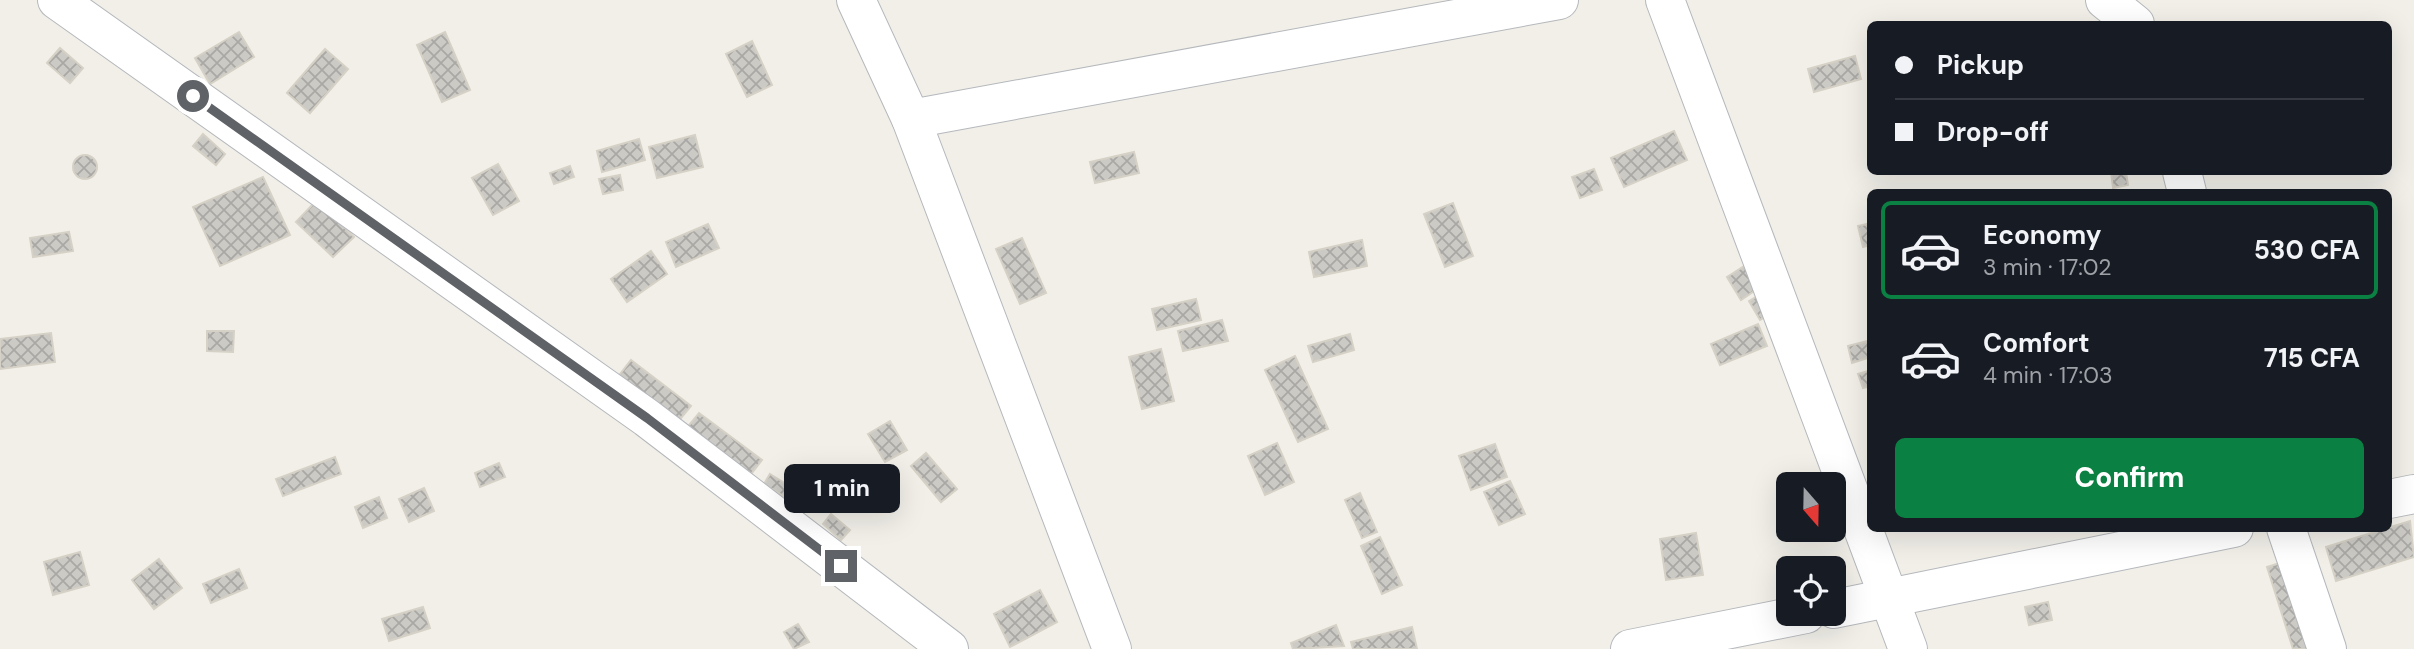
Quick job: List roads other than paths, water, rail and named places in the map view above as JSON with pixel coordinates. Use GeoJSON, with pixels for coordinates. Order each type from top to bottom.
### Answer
{"type":"FeatureCollection","features":[{"type":"Feature","properties":{"kind":"street"},"geometry":{"type":"LineString","coordinates":[[57,0],[647,418],[949,649]]}},
{"type":"Feature","properties":{"kind":"street"},"geometry":{"type":"LineString","coordinates":[[856,0],[911,119],[1112,649]]}},
{"type":"Feature","properties":{"kind":"street"},"geometry":{"type":"LineString","coordinates":[[911,119],[1559,0]]}},
{"type":"Feature","properties":{"kind":"street"},"geometry":{"type":"LineString","coordinates":[[1665,0],[1908,649]]}},
{"type":"Feature","properties":{"kind":"street"},"geometry":{"type":"LineString","coordinates":[[2105,0],[2132,21]]}},
{"type":"Feature","properties":{"kind":"street"},"geometry":{"type":"LineString","coordinates":[[2392,498],[2414,494]]}},
{"type":"Feature","properties":{"kind":"street"},"geometry":{"type":"LineString","coordinates":[[1846,607],[2214,532]]}},
{"type":"Feature","properties":{"kind":"street"},"geometry":{"type":"LineString","coordinates":[[2287,532],[2327,649]]}},
{"type":"Feature","properties":{"kind":"street"},"geometry":{"type":"LineString","coordinates":[[1630,649],[1776,620]]}}]}
